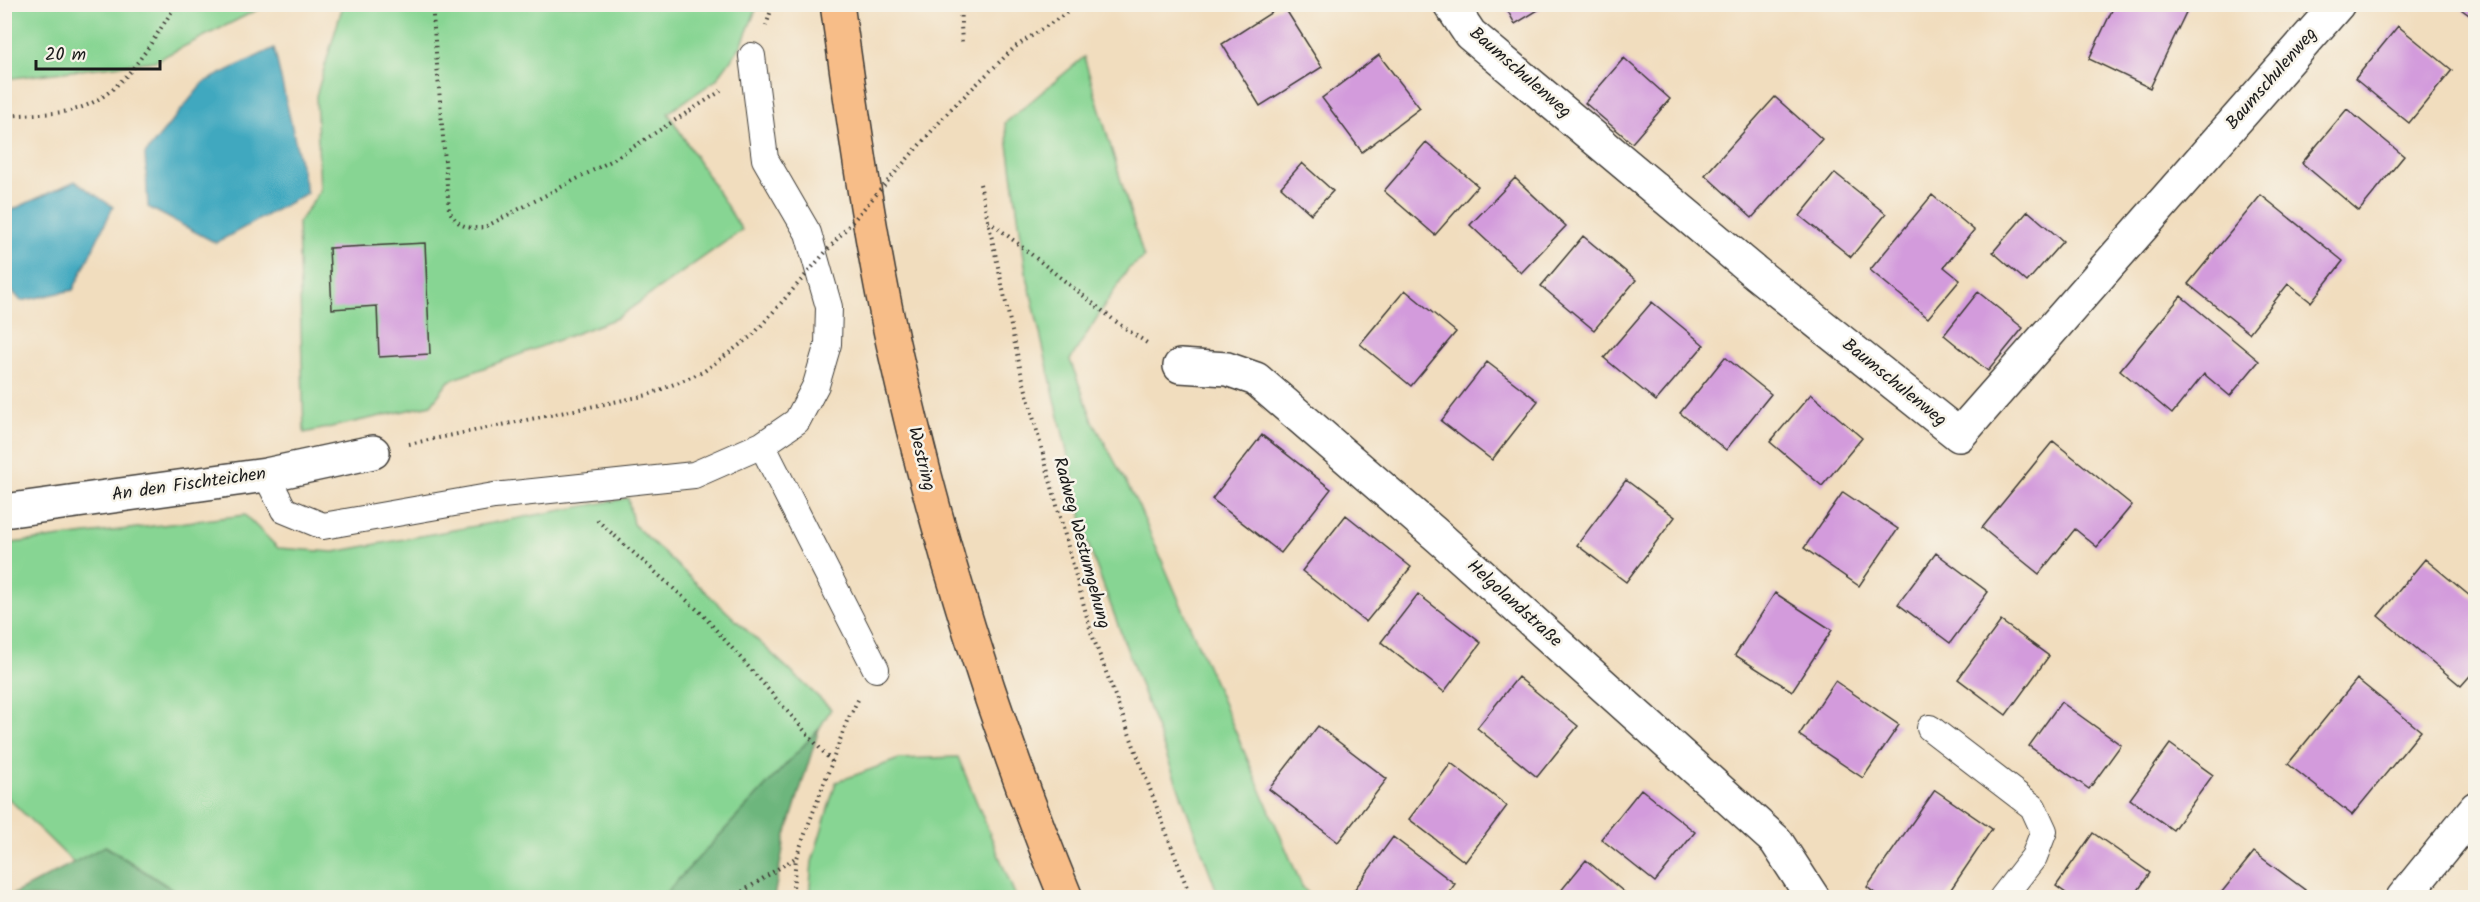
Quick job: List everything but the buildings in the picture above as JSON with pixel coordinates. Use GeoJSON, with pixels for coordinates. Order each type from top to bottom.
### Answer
{"type":"FeatureCollection","features":[{"type":"Feature","properties":{"kind":"main road","name":"Westring"},"geometry":{"type":"LineString","coordinates":[[837,4],[862,180],[890,327],[932,502],[987,682],[1043,843],[1066,897]]}},
{"type":"Feature","properties":{"kind":"street","name":"Baumschulenweg"},"geometry":{"type":"LineString","coordinates":[[1450,4],[1470,34],[1757,274],[1959,435],[2338,4]]}},
{"type":"Feature","properties":{"kind":"street","name":"Helgolandstraße"},"geometry":{"type":"LineString","coordinates":[[1180,366],[1227,369],[1256,379],[1440,538],[1776,841],[1813,897]]}},
{"type":"Feature","properties":{"kind":"street","name":"An den Fischteichen"},"geometry":{"type":"LineString","coordinates":[[4,511],[266,475],[373,452]]}},
{"type":"Feature","properties":{"kind":"street"},"geometry":{"type":"LineString","coordinates":[[2403,897],[2475,808]]}},
{"type":"Feature","properties":{"kind":"lane"},"geometry":{"type":"LineString","coordinates":[[266,475],[284,510],[322,526],[494,496],[694,475],[762,445],[797,421],[816,385],[828,344],[829,307],[808,233],[765,159],[752,57]]}},
{"type":"Feature","properties":{"kind":"lane"},"geometry":{"type":"LineString","coordinates":[[762,445],[876,669]]}},
{"type":"Feature","properties":{"kind":"lane"},"geometry":{"type":"LineString","coordinates":[[1930,728],[2033,807],[2044,831],[2034,857],[2002,897]]}},
{"type":"Feature","properties":{"kind":"path"},"geometry":{"type":"LineString","coordinates":[[4,116],[73,110],[101,99],[127,76],[177,4]]}},
{"type":"Feature","properties":{"kind":"path"},"geometry":{"type":"LineString","coordinates":[[432,4],[449,210],[455,222],[469,229],[483,228],[611,161],[723,90],[752,57],[771,16],[773,4]]}},
{"type":"Feature","properties":{"kind":"path"},"geometry":{"type":"LineString","coordinates":[[960,4],[962,44]]}},
{"type":"Feature","properties":{"kind":"path"},"geometry":{"type":"LineString","coordinates":[[373,452],[648,395],[703,372],[753,334],[951,109],[1015,47],[1080,4]]}},
{"type":"Feature","properties":{"kind":"path","name":"Radweg Westumgehung"},"geometry":{"type":"LineString","coordinates":[[980,184],[1021,372],[1091,632],[1191,897]]}},
{"type":"Feature","properties":{"kind":"path"},"geometry":{"type":"LineString","coordinates":[[988,222],[1119,324],[1180,366]]}},
{"type":"Feature","properties":{"kind":"path"},"geometry":{"type":"LineString","coordinates":[[555,490],[605,526],[702,614],[831,762]]}},
{"type":"Feature","properties":{"kind":"path"},"geometry":{"type":"LineString","coordinates":[[792,897],[796,858],[831,762],[847,721],[876,669]]}},
{"type":"Feature","properties":{"kind":"path"},"geometry":{"type":"LineString","coordinates":[[732,897],[796,858]]}},
{"type":"Feature","properties":{"kind":"green space"},"geometry":{"type":"Polygon","coordinates":[[[4,5],[267,5],[155,61],[5,79],[4,5]]]}},
{"type":"Feature","properties":{"kind":"green space"},"geometry":{"type":"Polygon","coordinates":[[[343,5],[758,5],[741,46],[716,80],[668,113],[742,230],[617,318],[449,381],[431,405],[304,433],[298,223],[320,191],[316,96],[343,5]]]}},
{"type":"Feature","properties":{"kind":"green space"},"geometry":{"type":"Polygon","coordinates":[[[1084,57],[1144,258],[1128,269],[1070,360],[1093,421],[1138,505],[1302,886],[1311,897],[1219,897],[1088,544],[1026,272],[1005,123],[1084,57]]]}},
{"type":"Feature","properties":{"kind":"green space"},"geometry":{"type":"Polygon","coordinates":[[[628,498],[633,524],[831,709],[819,729],[662,897],[184,897],[106,846],[74,863],[5,795],[4,544],[245,515],[278,548],[334,552],[628,498]]]}},
{"type":"Feature","properties":{"kind":"green space"},"geometry":{"type":"Polygon","coordinates":[[[819,729],[785,838],[774,897],[662,897],[819,729]]]}},
{"type":"Feature","properties":{"kind":"green space"},"geometry":{"type":"Polygon","coordinates":[[[958,757],[1016,897],[809,897],[812,862],[836,782],[899,759],[958,757]]]}},
{"type":"Feature","properties":{"kind":"green space"},"geometry":{"type":"Polygon","coordinates":[[[105,846],[184,897],[8,897],[105,846]]]}},
{"type":"Feature","properties":{"kind":"water"},"geometry":{"type":"Polygon","coordinates":[[[274,48],[307,193],[216,243],[148,207],[145,154],[204,82],[274,48]]]}},
{"type":"Feature","properties":{"kind":"water"},"geometry":{"type":"Polygon","coordinates":[[[75,181],[113,207],[73,290],[21,301],[5,283],[4,219],[7,212],[75,181]]]}}]}
